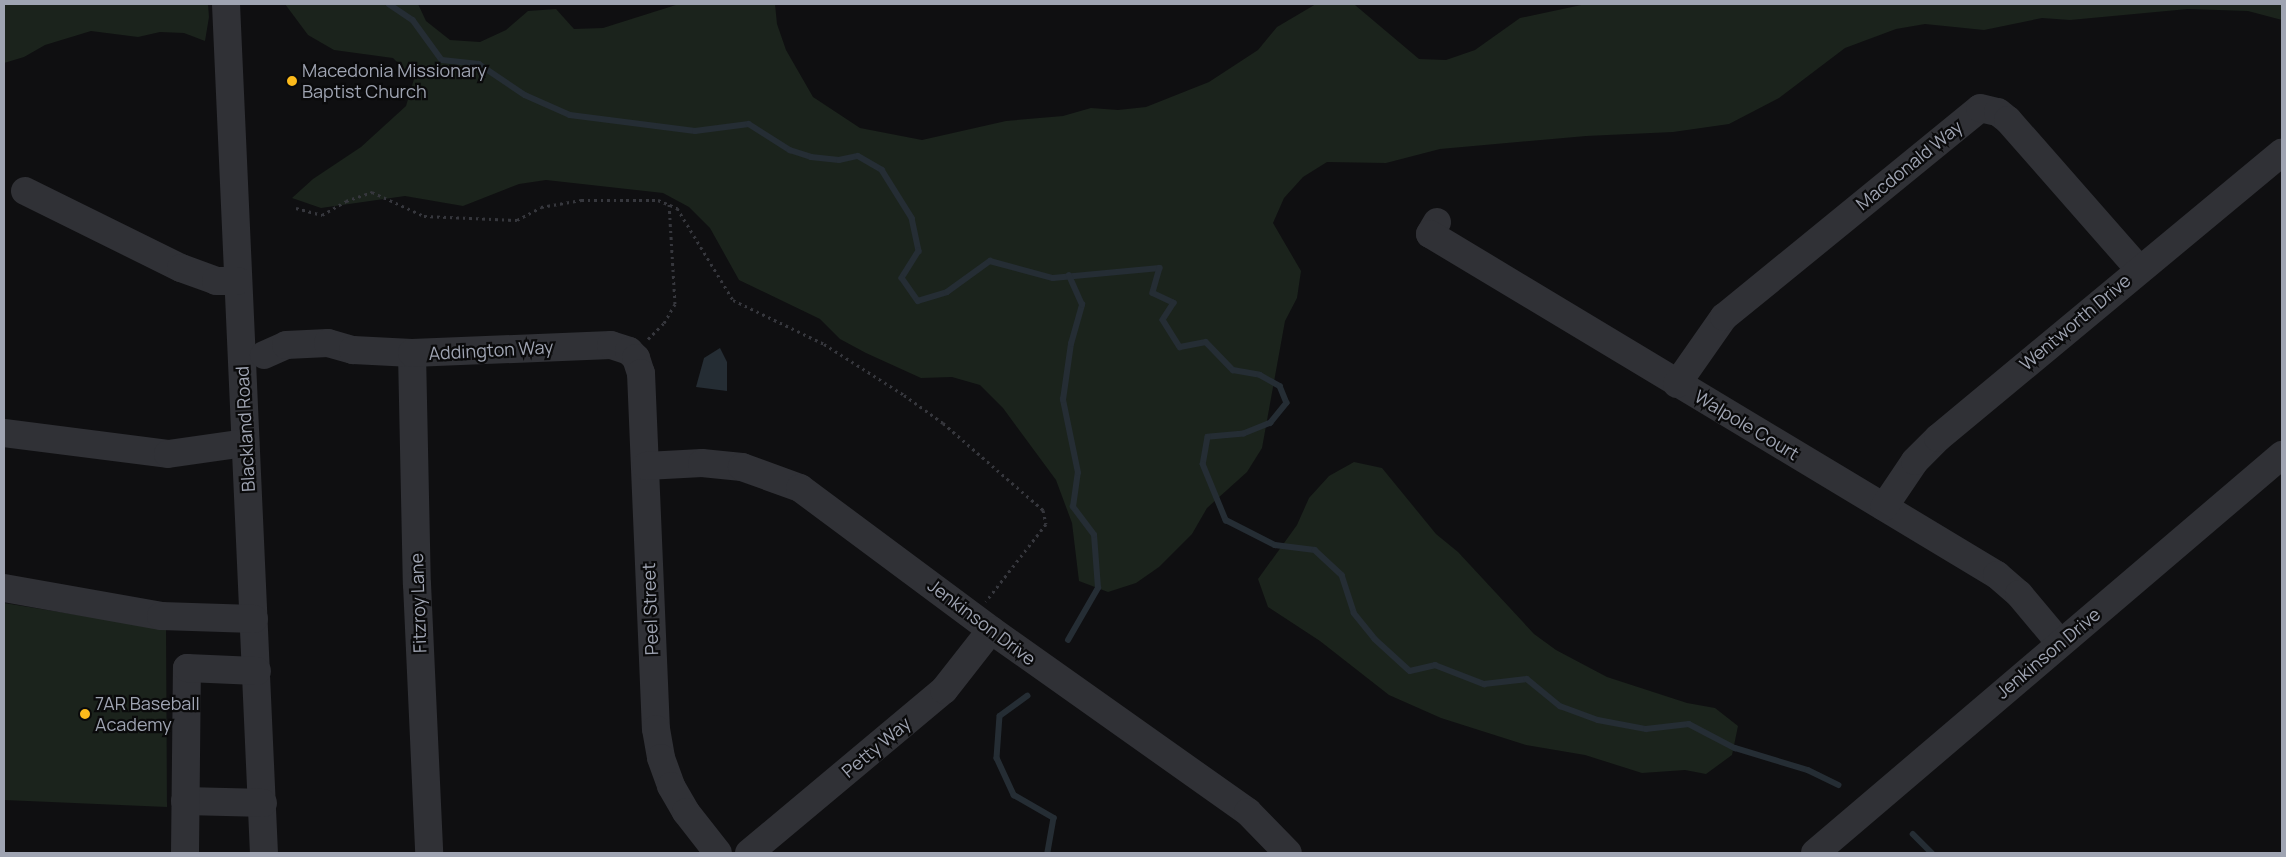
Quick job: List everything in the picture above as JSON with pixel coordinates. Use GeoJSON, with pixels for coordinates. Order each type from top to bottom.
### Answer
{"type":"FeatureCollection","features":[{"type":"Feature","properties":{"kind":"street","name":"Blackland Road"},"geometry":{"type":"LineString","coordinates":[[226,4],[237,280],[252,355],[246,443],[264,853]]}},
{"type":"Feature","properties":{"kind":"street","name":"Macdonald Way"},"geometry":{"type":"LineString","coordinates":[[1677,384],[1724,317],[1980,108],[1998,112],[2008,120],[2139,269]]}},
{"type":"Feature","properties":{"kind":"street","name":"Wentworth Drive"},"geometry":{"type":"LineString","coordinates":[[1884,507],[1915,460],[1938,438],[2282,152]]}},
{"type":"Feature","properties":{"kind":"street"},"geometry":{"type":"LineString","coordinates":[[25,191],[181,268],[216,281],[237,280]]}},
{"type":"Feature","properties":{"kind":"street","name":"Walpole Court"},"geometry":{"type":"LineString","coordinates":[[1437,222],[1430,234],[1997,576],[2019,594],[2060,643]]}},
{"type":"Feature","properties":{"kind":"street","name":"Addington Way"},"geometry":{"type":"LineString","coordinates":[[252,355],[286,345],[328,343],[353,350],[412,354],[594,345],[611,345],[629,351]]}},
{"type":"Feature","properties":{"kind":"street","name":"Peel Street"},"geometry":{"type":"LineString","coordinates":[[629,351],[636,358],[641,373],[652,660],[661,758],[686,812],[718,853]]}},
{"type":"Feature","properties":{"kind":"street","name":"Fitzroy Lane"},"geometry":{"type":"LineString","coordinates":[[412,354],[417,584],[428,853]]}},
{"type":"Feature","properties":{"kind":"street"},"geometry":{"type":"LineString","coordinates":[[4,433],[168,454],[246,443]]}},
{"type":"Feature","properties":{"kind":"street","name":"Jenkinson Drive"},"geometry":{"type":"LineString","coordinates":[[1815,853],[2282,455]]}},
{"type":"Feature","properties":{"kind":"street","name":"Jenkinson Drive"},"geometry":{"type":"LineString","coordinates":[[646,466],[702,462],[742,467],[800,488],[982,623],[1248,812],[1288,853]]}},
{"type":"Feature","properties":{"kind":"street"},"geometry":{"type":"LineString","coordinates":[[4,588],[161,616],[254,619]]}},
{"type":"Feature","properties":{"kind":"street","name":"Petty Way"},"geometry":{"type":"LineString","coordinates":[[749,853],[944,690],[982,623]]}},
{"type":"Feature","properties":{"kind":"street"},"geometry":{"type":"LineString","coordinates":[[185,853],[187,668],[257,671]]}},
{"type":"Feature","properties":{"kind":"street"},"geometry":{"type":"LineString","coordinates":[[185,801],[263,803]]}},
{"type":"Feature","properties":{"kind":"path"},"geometry":{"type":"LineString","coordinates":[[296,208],[322,215],[346,201],[372,192],[424,216],[517,220],[541,207],[581,200],[658,200],[677,208],[733,300],[824,344],[904,396],[943,424],[1046,514],[1046,524],[982,623]]}},
{"type":"Feature","properties":{"kind":"path"},"geometry":{"type":"LineString","coordinates":[[629,351],[653,336],[676,304],[668,204]]}},
{"type":"Feature","properties":{"kind":"shaded area"},"geometry":{"type":"Polygon","coordinates":[[[4,4],[208,4],[209,17],[205,41],[184,33],[160,32],[138,37],[91,31],[45,45],[24,57],[4,63],[4,4]]]}},
{"type":"Feature","properties":{"kind":"shaded area"},"geometry":{"type":"Polygon","coordinates":[[[285,4],[418,4],[426,21],[450,40],[480,42],[506,30],[528,11],[556,9],[574,29],[603,28],[679,4],[775,4],[777,24],[786,50],[813,97],[860,128],[922,140],[1006,121],[1063,116],[1091,108],[1118,110],[1146,107],[1209,82],[1258,50],[1277,27],[1316,4],[1355,5],[1419,59],[1446,60],[1475,50],[1520,18],[1586,4],[2282,4],[2282,20],[2248,11],[2188,9],[2070,20],[2042,18],[1984,30],[1925,24],[1896,29],[1845,48],[1779,98],[1729,124],[1673,132],[1586,136],[1440,149],[1386,163],[1327,162],[1303,177],[1284,198],[1273,223],[1301,271],[1297,298],[1285,321],[1262,448],[1247,472],[1207,508],[1192,534],[1159,567],[1136,583],[1108,592],[1079,581],[1072,523],[1056,480],[1003,408],[980,385],[952,377],[921,378],[840,339],[820,319],[739,280],[710,228],[689,207],[663,193],[546,180],[519,184],[463,206],[405,196],[321,208],[292,198],[313,179],[361,147],[406,106],[414,79],[393,58],[334,50],[308,35],[285,4]]]}},
{"type":"Feature","properties":{"kind":"shaded area"},"geometry":{"type":"Polygon","coordinates":[[[720,348],[727,362],[727,391],[696,387],[704,358],[720,348]]]}},
{"type":"Feature","properties":{"kind":"shaded area"},"geometry":{"type":"Polygon","coordinates":[[[1354,462],[1382,468],[1436,534],[1458,552],[1534,634],[1556,650],[1607,677],[1687,703],[1715,708],[1738,726],[1732,755],[1706,774],[1685,770],[1642,773],[1585,755],[1526,745],[1441,718],[1389,695],[1320,641],[1268,607],[1258,579],[1297,525],[1309,498],[1329,476],[1354,462]]]}},
{"type":"Feature","properties":{"kind":"shaded area","name":"7AR Baseball Academy"},"geometry":{"type":"Polygon","coordinates":[[[4,603],[166,629],[167,807],[4,800],[4,603]]]}},
{"type":"Feature","properties":{"kind":"waterway"},"geometry":{"type":"LineString","coordinates":[[389,4],[413,20],[442,60],[479,64],[525,95],[570,115],[695,131],[749,124],[790,150],[811,157],[839,160],[858,156],[882,170],[912,218],[919,251],[902,278],[918,301],[947,292],[990,261],[1053,278],[1160,268],[1153,293],[1174,303],[1163,320],[1180,347],[1206,342],[1233,370],[1260,375],[1280,386],[1287,403],[1271,423],[1244,434],[1208,437],[1203,464],[1226,520],[1275,545],[1315,550],[1342,575],[1354,613],[1375,639],[1410,671],[1435,665],[1484,684],[1527,679],[1560,706],[1598,720],[1646,729],[1689,724],[1735,748],[1808,770],[1839,785]]}},
{"type":"Feature","properties":{"kind":"waterway"},"geometry":{"type":"LineString","coordinates":[[1068,640],[1098,588],[1094,535],[1073,507],[1078,473],[1063,400],[1071,344],[1082,305],[1069,276]]}},
{"type":"Feature","properties":{"kind":"waterway"},"geometry":{"type":"LineString","coordinates":[[1028,696],[1000,716],[997,758],[1014,795],[1054,818],[1048,853]]}},
{"type":"Feature","properties":{"kind":"waterway"},"geometry":{"type":"LineString","coordinates":[[1913,834],[1932,853]]}},
{"type":"Feature","properties":{"kind":"place","name":"Macedonia Missionary Baptist Church"},"geometry":{"type":"Point","coordinates":[292,81]}},
{"type":"Feature","properties":{"kind":"place","name":"7AR Baseball Academy"},"geometry":{"type":"Point","coordinates":[85,714]}}]}
